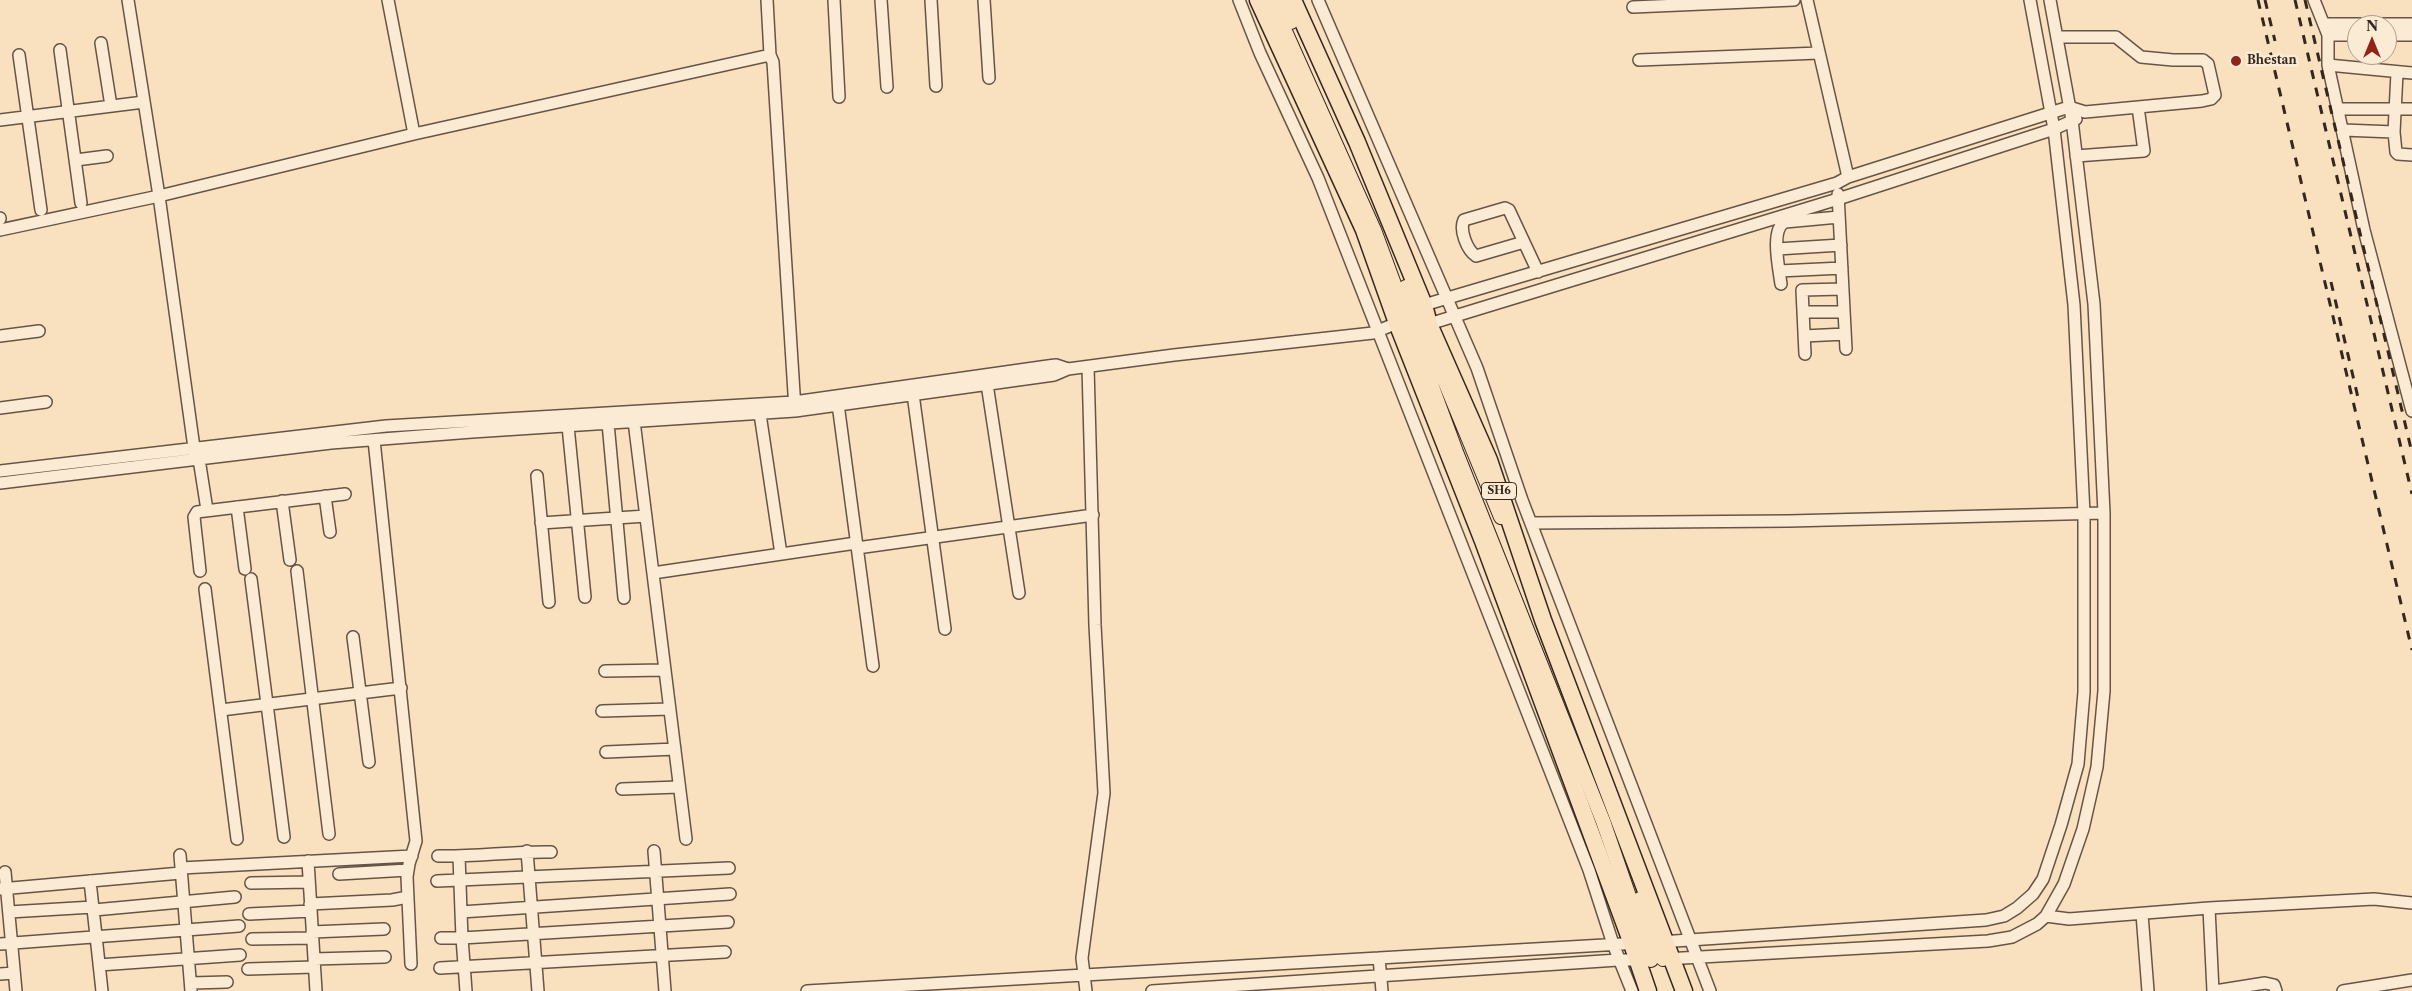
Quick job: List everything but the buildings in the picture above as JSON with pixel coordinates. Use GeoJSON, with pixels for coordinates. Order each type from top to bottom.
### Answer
{"type":"FeatureCollection","features":[{"type":"Feature","properties":{"kind":"highway"},"geometry":{"type":"LineString","coordinates":[[1258,0],[1364,230],[1397,323],[1483,542],[1650,942],[1656,959],[1648,991]]}},
{"type":"Feature","properties":{"kind":"highway","name":"SH6"},"geometry":{"type":"LineString","coordinates":[[1293,0],[1357,142],[1424,305],[1429,324],[1489,460],[1656,959],[1684,991]]}},
{"type":"Feature","properties":{"kind":"main road"},"geometry":{"type":"LineString","coordinates":[[1270,0],[1374,230],[1456,452],[1650,942]]}},
{"type":"Feature","properties":{"kind":"main road"},"geometry":{"type":"LineString","coordinates":[[1281,0],[1382,226],[1423,331],[1503,524],[1650,942]]}},
{"type":"Feature","properties":{"kind":"street"},"geometry":{"type":"LineString","coordinates":[[128,0],[159,196],[196,456],[207,510]]}},
{"type":"Feature","properties":{"kind":"street"},"geometry":{"type":"LineString","coordinates":[[388,0],[414,134]]}},
{"type":"Feature","properties":{"kind":"street"},"geometry":{"type":"LineString","coordinates":[[768,0],[770,55],[773,62],[784,206],[786,286],[795,406]]}},
{"type":"Feature","properties":{"kind":"street"},"geometry":{"type":"LineString","coordinates":[[834,0],[839,97]]}},
{"type":"Feature","properties":{"kind":"street"},"geometry":{"type":"LineString","coordinates":[[881,0],[887,87]]}},
{"type":"Feature","properties":{"kind":"street"},"geometry":{"type":"LineString","coordinates":[[931,0],[936,86]]}},
{"type":"Feature","properties":{"kind":"street"},"geometry":{"type":"LineString","coordinates":[[984,0],[989,78]]}},
{"type":"Feature","properties":{"kind":"street"},"geometry":{"type":"LineString","coordinates":[[1238,0],[1260,53],[1306,149],[1589,870],[1618,960],[1632,991]]}},
{"type":"Feature","properties":{"kind":"street"},"geometry":{"type":"LineString","coordinates":[[1318,0],[1448,298],[1496,417],[1531,522],[1710,991]]}},
{"type":"Feature","properties":{"kind":"street"},"geometry":{"type":"LineString","coordinates":[[1633,7],[1794,0]]}},
{"type":"Feature","properties":{"kind":"street"},"geometry":{"type":"LineString","coordinates":[[1808,0],[1848,177]]}},
{"type":"Feature","properties":{"kind":"street"},"geometry":{"type":"LineString","coordinates":[[807,991],[1650,942],[1995,918],[2017,908],[2033,894],[2043,879],[2061,825],[2078,764],[2084,692],[2084,514],[2074,305],[2054,129],[2030,0]]}},
{"type":"Feature","properties":{"kind":"street"},"geometry":{"type":"LineString","coordinates":[[1152,991],[1257,988],[1618,960],[1988,941],[2024,932],[2046,916],[2064,884],[2083,829],[2097,767],[2104,691],[2104,513],[2094,304],[2072,123],[2050,0]]}},
{"type":"Feature","properties":{"kind":"street"},"geometry":{"type":"LineString","coordinates":[[2314,0],[2326,30],[2328,66],[2364,230],[2412,411]]}},
{"type":"Feature","properties":{"kind":"street"},"geometry":{"type":"LineString","coordinates":[[2326,30],[2412,24]]}},
{"type":"Feature","properties":{"kind":"street"},"geometry":{"type":"LineString","coordinates":[[2326,30],[2347,33]]}},
{"type":"Feature","properties":{"kind":"street"},"geometry":{"type":"LineString","coordinates":[[2397,35],[2412,34]]}},
{"type":"Feature","properties":{"kind":"street"},"geometry":{"type":"LineString","coordinates":[[1424,305],[1837,183],[1848,177],[2069,107],[2086,112],[2211,99],[2215,95],[2208,64],[2198,59],[2172,60],[2141,56],[2116,38],[2057,37]]}},
{"type":"Feature","properties":{"kind":"street"},"geometry":{"type":"LineString","coordinates":[[101,43],[111,106]]}},
{"type":"Feature","properties":{"kind":"street"},"geometry":{"type":"LineString","coordinates":[[60,50],[81,203]]}},
{"type":"Feature","properties":{"kind":"street"},"geometry":{"type":"LineString","coordinates":[[1639,60],[1820,53]]}},
{"type":"Feature","properties":{"kind":"street"},"geometry":{"type":"LineString","coordinates":[[19,55],[41,210]]}},
{"type":"Feature","properties":{"kind":"street"},"geometry":{"type":"LineString","coordinates":[[0,230],[159,196],[414,134],[770,55]]}},
{"type":"Feature","properties":{"kind":"street"},"geometry":{"type":"LineString","coordinates":[[2328,66],[2412,73]]}},
{"type":"Feature","properties":{"kind":"street"},"geometry":{"type":"LineString","coordinates":[[2397,73],[2394,132],[2396,152],[2398,154],[2412,155]]}},
{"type":"Feature","properties":{"kind":"street"},"geometry":{"type":"LineString","coordinates":[[0,120],[144,102]]}},
{"type":"Feature","properties":{"kind":"street"},"geometry":{"type":"LineString","coordinates":[[2076,156],[2144,151],[2138,107]]}},
{"type":"Feature","properties":{"kind":"street"},"geometry":{"type":"LineString","coordinates":[[2337,108],[2412,109]]}},
{"type":"Feature","properties":{"kind":"street"},"geometry":{"type":"LineString","coordinates":[[1429,324],[1838,199],[2072,123],[2086,112]]}},
{"type":"Feature","properties":{"kind":"street"},"geometry":{"type":"LineString","coordinates":[[2343,130],[2394,132]]}},
{"type":"Feature","properties":{"kind":"street"},"geometry":{"type":"LineString","coordinates":[[76,160],[107,156]]}},
{"type":"Feature","properties":{"kind":"street"},"geometry":{"type":"LineString","coordinates":[[1837,183],[1846,349]]}},
{"type":"Feature","properties":{"kind":"street"},"geometry":{"type":"LineString","coordinates":[[1524,242],[1476,256],[1472,253],[1461,229],[1462,224],[1464,220],[1505,208],[1509,210],[1524,242],[1538,272]]}},
{"type":"Feature","properties":{"kind":"street"},"geometry":{"type":"LineString","coordinates":[[1781,284],[1776,229],[1779,225],[1839,217]]}},
{"type":"Feature","properties":{"kind":"street"},"geometry":{"type":"LineString","coordinates":[[1632,244],[1638,261]]}},
{"type":"Feature","properties":{"kind":"street"},"geometry":{"type":"LineString","coordinates":[[1777,249],[1841,245]]}},
{"type":"Feature","properties":{"kind":"street"},"geometry":{"type":"LineString","coordinates":[[2068,254],[2088,252]]}},
{"type":"Feature","properties":{"kind":"street"},"geometry":{"type":"LineString","coordinates":[[1779,271],[1842,268]]}},
{"type":"Feature","properties":{"kind":"street"},"geometry":{"type":"LineString","coordinates":[[1805,354],[1802,290],[1843,289]]}},
{"type":"Feature","properties":{"kind":"street"},"geometry":{"type":"LineString","coordinates":[[1803,312],[1844,312]]}},
{"type":"Feature","properties":{"kind":"street"},"geometry":{"type":"LineString","coordinates":[[0,483],[196,456],[386,426],[838,404],[1054,375],[1068,369],[1378,331],[1397,323]]}},
{"type":"Feature","properties":{"kind":"street"},"geometry":{"type":"LineString","coordinates":[[0,336],[39,331]]}},
{"type":"Feature","properties":{"kind":"street"},"geometry":{"type":"LineString","coordinates":[[1804,336],[1846,334]]}},
{"type":"Feature","properties":{"kind":"street"},"geometry":{"type":"LineString","coordinates":[[0,471],[374,440],[760,414],[795,406],[1048,366],[1056,365],[1068,369]]}},
{"type":"Feature","properties":{"kind":"street"},"geometry":{"type":"LineString","coordinates":[[1086,991],[1082,958],[1104,793],[1095,625],[1088,367]]}},
{"type":"Feature","properties":{"kind":"street"},"geometry":{"type":"LineString","coordinates":[[987,384],[1019,593]]}},
{"type":"Feature","properties":{"kind":"street"},"geometry":{"type":"LineString","coordinates":[[913,394],[945,629]]}},
{"type":"Feature","properties":{"kind":"street"},"geometry":{"type":"LineString","coordinates":[[0,408],[46,402]]}},
{"type":"Feature","properties":{"kind":"street"},"geometry":{"type":"LineString","coordinates":[[838,404],[873,666]]}},
{"type":"Feature","properties":{"kind":"street"},"geometry":{"type":"LineString","coordinates":[[760,414],[780,554]]}},
{"type":"Feature","properties":{"kind":"street"},"geometry":{"type":"LineString","coordinates":[[634,422],[686,839]]}},
{"type":"Feature","properties":{"kind":"street"},"geometry":{"type":"LineString","coordinates":[[608,423],[624,598]]}},
{"type":"Feature","properties":{"kind":"street"},"geometry":{"type":"LineString","coordinates":[[568,426],[586,598]]}},
{"type":"Feature","properties":{"kind":"street"},"geometry":{"type":"LineString","coordinates":[[374,440],[416,841],[408,870],[411,964]]}},
{"type":"Feature","properties":{"kind":"street"},"geometry":{"type":"LineString","coordinates":[[537,476],[549,602]]}},
{"type":"Feature","properties":{"kind":"street"},"geometry":{"type":"LineString","coordinates":[[200,571],[194,518],[197,512],[345,494]]}},
{"type":"Feature","properties":{"kind":"street"},"geometry":{"type":"LineString","coordinates":[[325,496],[330,532]]}},
{"type":"Feature","properties":{"kind":"street"},"geometry":{"type":"LineString","coordinates":[[282,501],[290,560]]}},
{"type":"Feature","properties":{"kind":"street"},"geometry":{"type":"LineString","coordinates":[[237,507],[284,837]]}},
{"type":"Feature","properties":{"kind":"street"},"geometry":{"type":"LineString","coordinates":[[1531,522],[1799,521],[2104,513]]}},
{"type":"Feature","properties":{"kind":"street"},"geometry":{"type":"LineString","coordinates":[[653,573],[780,554],[932,538],[1093,515]]}},
{"type":"Feature","properties":{"kind":"street"},"geometry":{"type":"LineString","coordinates":[[541,523],[646,516]]}},
{"type":"Feature","properties":{"kind":"street"},"geometry":{"type":"LineString","coordinates":[[297,571],[329,834]]}},
{"type":"Feature","properties":{"kind":"street"},"geometry":{"type":"LineString","coordinates":[[205,589],[236,839]]}},
{"type":"Feature","properties":{"kind":"street"},"geometry":{"type":"LineString","coordinates":[[353,637],[369,762]]}},
{"type":"Feature","properties":{"kind":"street"},"geometry":{"type":"LineString","coordinates":[[605,671],[665,670]]}},
{"type":"Feature","properties":{"kind":"street"},"geometry":{"type":"LineString","coordinates":[[221,710],[401,688]]}},
{"type":"Feature","properties":{"kind":"street"},"geometry":{"type":"LineString","coordinates":[[602,711],[670,709]]}},
{"type":"Feature","properties":{"kind":"street"},"geometry":{"type":"LineString","coordinates":[[606,752],[675,749]]}},
{"type":"Feature","properties":{"kind":"street"},"geometry":{"type":"LineString","coordinates":[[622,790],[679,787]]}},
{"type":"Feature","properties":{"kind":"street"},"geometry":{"type":"LineString","coordinates":[[527,852],[533,907],[538,991]]}},
{"type":"Feature","properties":{"kind":"street"},"geometry":{"type":"LineString","coordinates":[[438,856],[552,852]]}},
{"type":"Feature","properties":{"kind":"street"},"geometry":{"type":"LineString","coordinates":[[654,852],[665,991]]}},
{"type":"Feature","properties":{"kind":"street"},"geometry":{"type":"LineString","coordinates":[[180,855],[191,987],[227,982]]}},
{"type":"Feature","properties":{"kind":"street"},"geometry":{"type":"LineString","coordinates":[[3,888],[90,881],[181,870],[412,856]]}},
{"type":"Feature","properties":{"kind":"street"},"geometry":{"type":"LineString","coordinates":[[459,856],[466,991]]}},
{"type":"Feature","properties":{"kind":"street"},"geometry":{"type":"LineString","coordinates":[[308,861],[316,991]]}},
{"type":"Feature","properties":{"kind":"street"},"geometry":{"type":"LineString","coordinates":[[437,882],[529,876],[729,868]]}},
{"type":"Feature","properties":{"kind":"street"},"geometry":{"type":"LineString","coordinates":[[339,874],[408,870]]}},
{"type":"Feature","properties":{"kind":"street"},"geometry":{"type":"LineString","coordinates":[[5,872],[3,888],[6,914],[6,943],[14,973],[16,991]]}},
{"type":"Feature","properties":{"kind":"street"},"geometry":{"type":"LineString","coordinates":[[90,881],[102,991]]}},
{"type":"Feature","properties":{"kind":"street"},"geometry":{"type":"LineString","coordinates":[[251,883],[309,882]]}},
{"type":"Feature","properties":{"kind":"street"},"geometry":{"type":"LineString","coordinates":[[461,912],[730,894]]}},
{"type":"Feature","properties":{"kind":"street"},"geometry":{"type":"LineString","coordinates":[[6,914],[235,897]]}},
{"type":"Feature","properties":{"kind":"street"},"geometry":{"type":"LineString","coordinates":[[249,914],[408,897]]}},
{"type":"Feature","properties":{"kind":"street"},"geometry":{"type":"LineString","coordinates":[[2046,916],[2069,920],[2208,908],[2374,899],[2412,903]]}},
{"type":"Feature","properties":{"kind":"street"},"geometry":{"type":"LineString","coordinates":[[2208,908],[2214,991],[2266,983],[2274,985],[2276,991]]}},
{"type":"Feature","properties":{"kind":"street"},"geometry":{"type":"LineString","coordinates":[[2142,914],[2148,991]]}},
{"type":"Feature","properties":{"kind":"street"},"geometry":{"type":"LineString","coordinates":[[441,938],[728,922]]}},
{"type":"Feature","properties":{"kind":"street"},"geometry":{"type":"LineString","coordinates":[[6,943],[186,928],[239,926]]}},
{"type":"Feature","properties":{"kind":"street"},"geometry":{"type":"LineString","coordinates":[[252,939],[384,929]]}},
{"type":"Feature","properties":{"kind":"street"},"geometry":{"type":"LineString","coordinates":[[1817,930],[1819,950]]}},
{"type":"Feature","properties":{"kind":"street"},"geometry":{"type":"LineString","coordinates":[[440,968],[725,952]]}},
{"type":"Feature","properties":{"kind":"street"},"geometry":{"type":"LineString","coordinates":[[99,965],[240,955]]}},
{"type":"Feature","properties":{"kind":"street"},"geometry":{"type":"LineString","coordinates":[[248,969],[385,957]]}},
{"type":"Feature","properties":{"kind":"street"},"geometry":{"type":"LineString","coordinates":[[1379,958],[1382,991]]}},
{"type":"Feature","properties":{"kind":"street"},"geometry":{"type":"LineString","coordinates":[[0,974],[14,973]]}},
{"type":"Feature","properties":{"kind":"street"},"geometry":{"type":"LineString","coordinates":[[2343,991],[2412,980]]}},
{"type":"Feature","properties":{"kind":"railway"},"geometry":{"type":"LineString","coordinates":[[2258,0],[2412,650]]}},
{"type":"Feature","properties":{"kind":"railway"},"geometry":{"type":"LineString","coordinates":[[2265,0],[2275,41]]}},
{"type":"Feature","properties":{"kind":"railway"},"geometry":{"type":"LineString","coordinates":[[2295,0],[2412,494]]}},
{"type":"Feature","properties":{"kind":"railway"},"geometry":{"type":"LineString","coordinates":[[2305,0],[2412,453]]}},
{"type":"Feature","properties":{"kind":"railway"},"geometry":{"type":"LineString","coordinates":[[2331,282],[2359,402]]}},
{"type":"Feature","properties":{"kind":"place","name":"Bhestan"},"geometry":{"type":"Point","coordinates":[2236,61]}}]}
